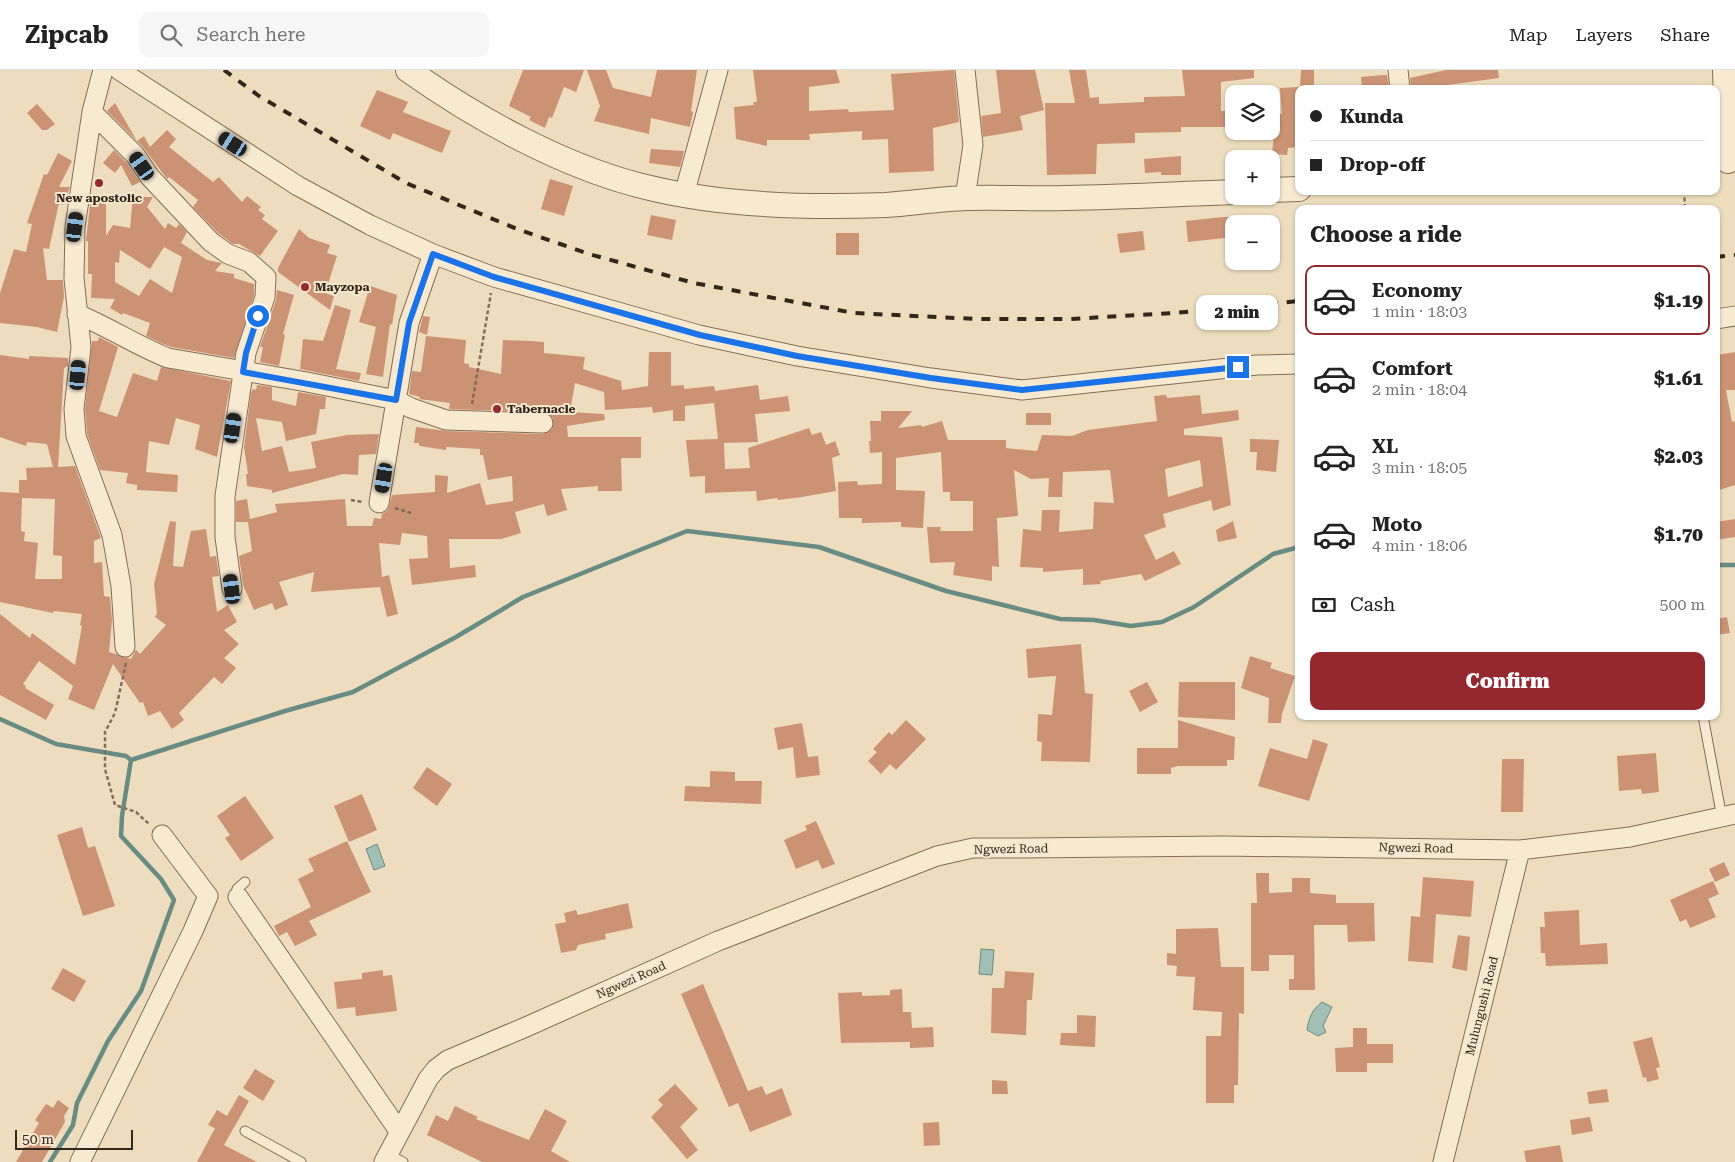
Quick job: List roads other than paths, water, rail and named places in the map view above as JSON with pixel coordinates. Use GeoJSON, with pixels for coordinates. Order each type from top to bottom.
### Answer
{"type":"FeatureCollection","features":[{"type":"Feature","properties":{"kind":"street"},"geometry":{"type":"LineString","coordinates":[[102,70],[92,112],[75,227],[76,314],[80,347],[74,410],[76,436],[112,535],[121,586],[125,646]]}},
{"type":"Feature","properties":{"kind":"street"},"geometry":{"type":"LineString","coordinates":[[119,70],[298,186],[370,225],[433,254],[494,277],[700,335],[816,359],[931,378],[1022,390],[1258,365],[1295,364]]}},
{"type":"Feature","properties":{"kind":"street"},"geometry":{"type":"LineString","coordinates":[[408,70],[457,104],[539,146],[602,174],[648,188],[684,195],[813,205],[885,205],[965,198],[1065,198],[1225,192]]}},
{"type":"Feature","properties":{"kind":"street"},"geometry":{"type":"LineString","coordinates":[[684,195],[718,70]]}},
{"type":"Feature","properties":{"kind":"street"},"geometry":{"type":"LineString","coordinates":[[965,70],[973,146],[965,198]]}},
{"type":"Feature","properties":{"kind":"street"},"geometry":{"type":"LineString","coordinates":[[1398,70],[1400,85]]}},
{"type":"Feature","properties":{"kind":"street"},"geometry":{"type":"LineString","coordinates":[[1725,70],[1729,162]]}},
{"type":"Feature","properties":{"kind":"street"},"geometry":{"type":"LineString","coordinates":[[92,112],[129,148],[150,177],[211,242],[228,254],[249,262],[266,277],[265,297],[246,353],[225,496],[225,536],[232,589]]}},
{"type":"Feature","properties":{"kind":"street"},"geometry":{"type":"LineString","coordinates":[[1280,190],[1295,189]]}},
{"type":"Feature","properties":{"kind":"street"},"geometry":{"type":"LineString","coordinates":[[379,503],[409,323],[433,254]]}},
{"type":"Feature","properties":{"kind":"street"},"geometry":{"type":"LineString","coordinates":[[76,314],[168,358],[396,400],[411,408],[446,420],[470,419],[486,422],[543,423]]}},
{"type":"Feature","properties":{"kind":"street"},"geometry":{"type":"LineString","coordinates":[[1720,318],[1735,316]]}},
{"type":"Feature","properties":{"kind":"street","name":"Ngwezi Road"},"geometry":{"type":"LineString","coordinates":[[392,1159],[399,1131],[436,1068],[448,1060],[526,1028],[718,941],[937,856],[973,848],[1224,846],[1520,850],[1630,837],[1728,816]]}},
{"type":"Feature","properties":{"kind":"street"},"geometry":{"type":"LineString","coordinates":[[80,1162],[193,931],[208,896],[162,835]]}},
{"type":"Feature","properties":{"kind":"street","name":"Mulungushi Road"},"geometry":{"type":"LineString","coordinates":[[1443,1162],[1520,850]]}},
{"type":"Feature","properties":{"kind":"street"},"geometry":{"type":"LineString","coordinates":[[241,890],[399,1131]]}},
{"type":"Feature","properties":{"kind":"lane"},"geometry":{"type":"LineString","coordinates":[[1704,720],[1728,816]]}},
{"type":"Feature","properties":{"kind":"lane"},"geometry":{"type":"LineString","coordinates":[[245,1131],[301,1162]]}},
{"type":"Feature","properties":{"kind":"water"},"geometry":{"type":"Polygon","coordinates":[[[377,844],[385,866],[374,870],[366,849],[377,844]]]}},
{"type":"Feature","properties":{"kind":"water"},"geometry":{"type":"Polygon","coordinates":[[[981,949],[994,950],[992,975],[979,974],[981,949]]]}},
{"type":"Feature","properties":{"kind":"water"},"geometry":{"type":"Polygon","coordinates":[[[1322,1002],[1332,1007],[1323,1026],[1326,1032],[1318,1036],[1307,1030],[1312,1014],[1322,1002]]]}},
{"type":"Feature","properties":{"kind":"waterway"},"geometry":{"type":"LineString","coordinates":[[0,719],[56,744],[126,756],[131,760],[285,711],[353,692],[456,637],[523,597],[687,531],[819,547],[946,591],[1060,619],[1094,620],[1131,626],[1162,622],[1194,607],[1273,554],[1295,548]]}},
{"type":"Feature","properties":{"kind":"waterway"},"geometry":{"type":"LineString","coordinates":[[1720,565],[1735,565]]}},
{"type":"Feature","properties":{"kind":"waterway"},"geometry":{"type":"LineString","coordinates":[[50,1162],[73,1125],[77,1103],[108,1041],[141,991],[174,900],[161,879],[121,836],[122,816],[131,760]]}},
{"type":"Feature","properties":{"kind":"railway"},"geometry":{"type":"LineString","coordinates":[[224,70],[259,96],[406,183],[517,229],[589,254],[694,283],[854,313],[977,319],[1070,319],[1174,313],[1295,301]]}},
{"type":"Feature","properties":{"kind":"railway"},"geometry":{"type":"LineString","coordinates":[[1720,257],[1735,255]]}},
{"type":"Feature","properties":{"kind":"place","name":"New apostolic"},"geometry":{"type":"Point","coordinates":[99,183]}},
{"type":"Feature","properties":{"kind":"place","name":"Mayzopa"},"geometry":{"type":"Point","coordinates":[305,287]}},
{"type":"Feature","properties":{"kind":"place","name":"Tabernacle"},"geometry":{"type":"Point","coordinates":[497,409]}}]}
